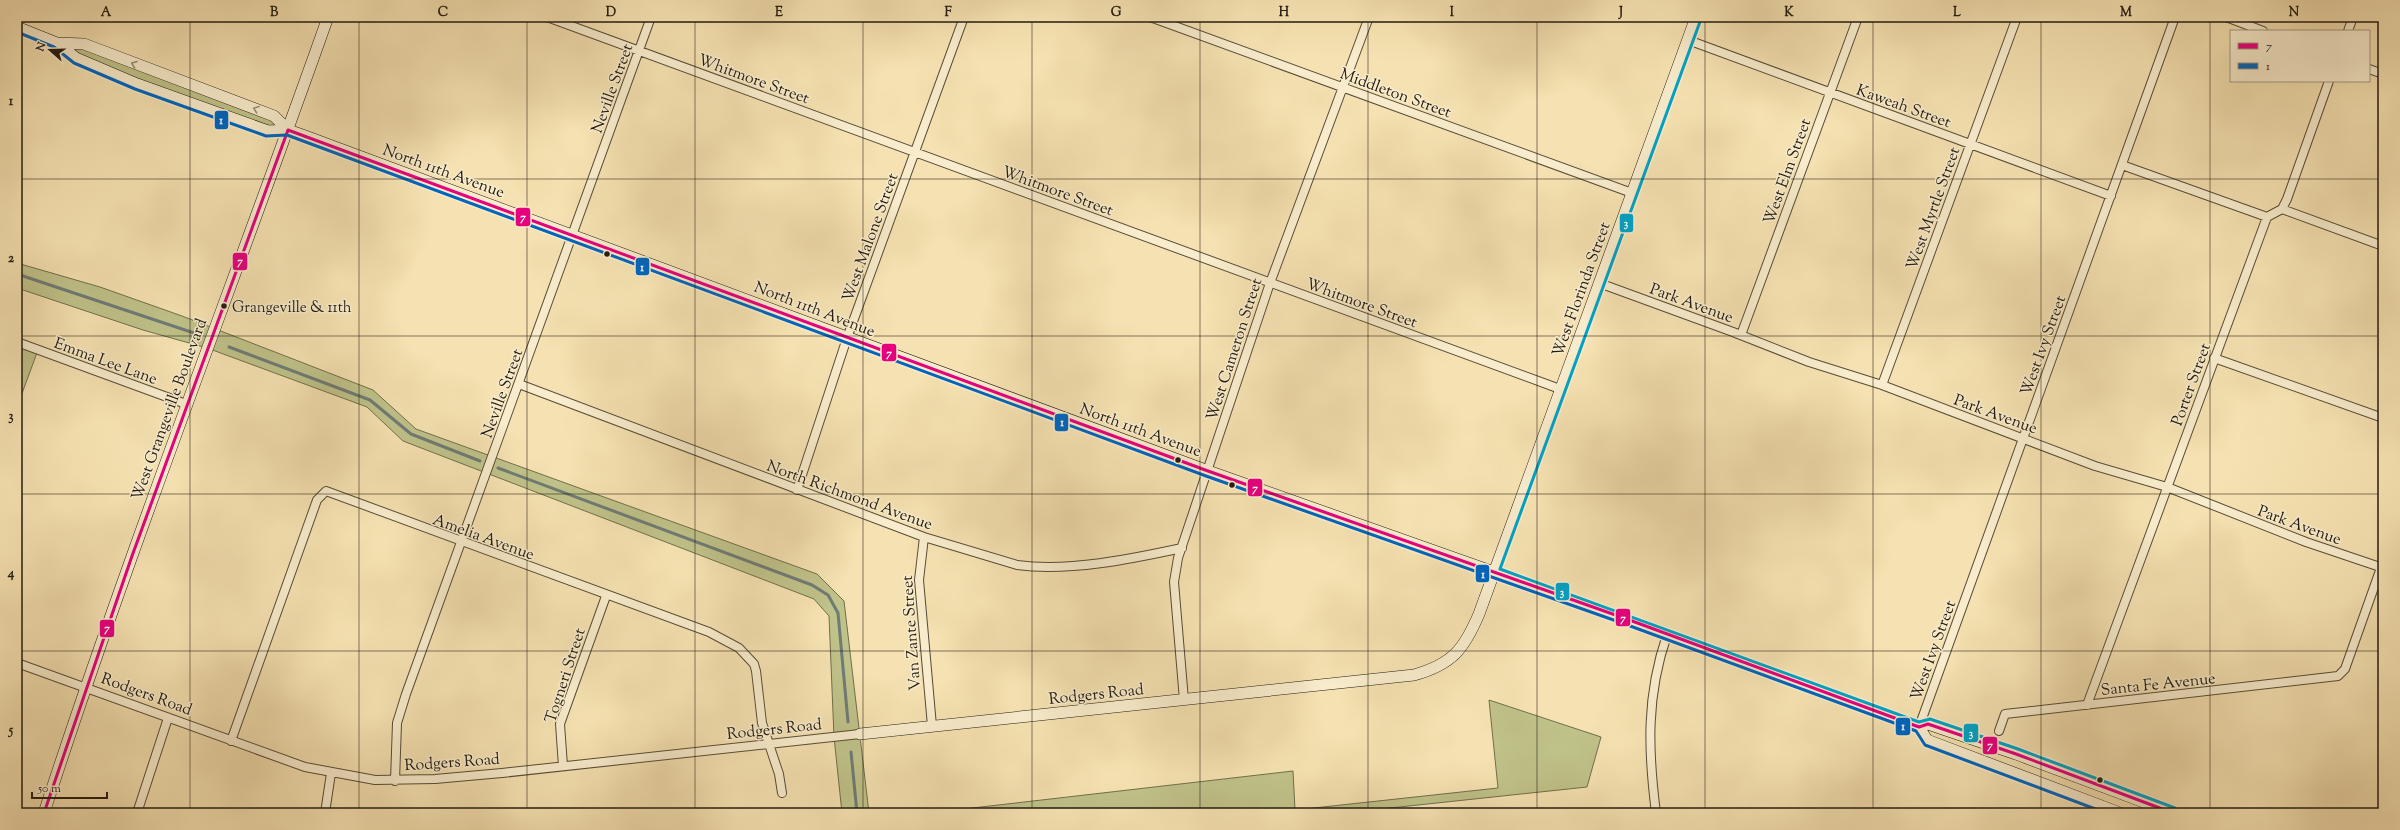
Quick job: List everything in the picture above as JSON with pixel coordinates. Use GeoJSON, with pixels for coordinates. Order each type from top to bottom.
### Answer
{"type":"FeatureCollection","features":[{"type":"Feature","properties":{"kind":"main road","name":"West Grangeville Boulevard"},"geometry":{"type":"LineString","coordinates":[[44,813],[85,688],[186,404],[288,130],[328,17]]}},
{"type":"Feature","properties":{"kind":"main road","name":"West Florinda Street"},"geometry":{"type":"LineString","coordinates":[[1494,572],[1696,17]]}},
{"type":"Feature","properties":{"kind":"main road","name":"North 11th Avenue"},"geometry":{"type":"LineString","coordinates":[[17,27],[58,43],[76,58],[137,84],[268,131],[288,130],[573,234],[847,338],[1208,471],[1494,572],[1919,727],[1928,724],[1936,726],[2173,813]]}},
{"type":"Feature","properties":{"kind":"main road","name":"North 11th Avenue"},"geometry":{"type":"LineString","coordinates":[[58,43],[84,44],[274,116],[288,130]]}},
{"type":"Feature","properties":{"kind":"main road","name":"Rodgers Road"},"geometry":{"type":"LineString","coordinates":[[860,734],[1414,675],[1438,667],[1463,648],[1480,614],[1494,572]]}},
{"type":"Feature","properties":{"kind":"main road"},"geometry":{"type":"LineString","coordinates":[[1919,727],[1926,740],[2120,813]]}},
{"type":"Feature","properties":{"kind":"street","name":"Whitmore Street"},"geometry":{"type":"LineString","coordinates":[[547,17],[1560,389]]}},
{"type":"Feature","properties":{"kind":"street","name":"Neville Street"},"geometry":{"type":"LineString","coordinates":[[395,781],[397,723],[651,17]]}},
{"type":"Feature","properties":{"kind":"street","name":"West Malone Street"},"geometry":{"type":"LineString","coordinates":[[797,490],[847,338],[964,17]]}},
{"type":"Feature","properties":{"kind":"street","name":"Middleton Street"},"geometry":{"type":"LineString","coordinates":[[1150,17],[1632,192]]}},
{"type":"Feature","properties":{"kind":"street","name":"West Cameron Street"},"geometry":{"type":"LineString","coordinates":[[1184,700],[1174,574],[1270,283],[1369,17]]}},
{"type":"Feature","properties":{"kind":"street","name":"West Elm Street"},"geometry":{"type":"LineString","coordinates":[[1742,335],[1858,17]]}},
{"type":"Feature","properties":{"kind":"street","name":"West Myrtle Street"},"geometry":{"type":"LineString","coordinates":[[1882,385],[2017,17]]}},
{"type":"Feature","properties":{"kind":"street","name":"West Ivy Street"},"geometry":{"type":"LineString","coordinates":[[1919,727],[2175,17]]}},
{"type":"Feature","properties":{"kind":"street"},"geometry":{"type":"LineString","coordinates":[[2226,17],[2260,30]]}},
{"type":"Feature","properties":{"kind":"street"},"geometry":{"type":"LineString","coordinates":[[2348,30],[2353,17]]}},
{"type":"Feature","properties":{"kind":"street","name":"Kaweah Street"},"geometry":{"type":"LineString","coordinates":[[1688,40],[2111,196]]}},
{"type":"Feature","properties":{"kind":"street"},"geometry":{"type":"LineString","coordinates":[[2370,69],[2383,74]]}},
{"type":"Feature","properties":{"kind":"street"},"geometry":{"type":"LineString","coordinates":[[2122,165],[2267,217],[2282,209],[2287,199],[2329,82]]}},
{"type":"Feature","properties":{"kind":"street"},"geometry":{"type":"LineString","coordinates":[[2282,209],[2383,246]]}},
{"type":"Feature","properties":{"kind":"street","name":"Porter Street"},"geometry":{"type":"LineString","coordinates":[[2087,705],[2267,217]]}},
{"type":"Feature","properties":{"kind":"street","name":"Park Avenue"},"geometry":{"type":"LineString","coordinates":[[1599,284],[1742,335],[1809,362],[1882,385],[2095,466],[2167,487],[2299,539],[2382,566]]}},
{"type":"Feature","properties":{"kind":"street","name":"Emma Lee Lane"},"geometry":{"type":"LineString","coordinates":[[17,342],[186,404]]}},
{"type":"Feature","properties":{"kind":"street"},"geometry":{"type":"LineString","coordinates":[[2214,358],[2383,418]]}},
{"type":"Feature","properties":{"kind":"street","name":"North Richmond Avenue"},"geometry":{"type":"LineString","coordinates":[[519,384],[924,537],[1017,565],[1033,568],[1074,565],[1145,556],[1182,548]]}},
{"type":"Feature","properties":{"kind":"street","name":"Amelia Avenue"},"geometry":{"type":"LineString","coordinates":[[231,741],[317,500],[322,494],[332,492],[606,596],[709,632],[730,642],[748,655],[756,671],[762,723],[779,774],[782,793]]}},
{"type":"Feature","properties":{"kind":"street","name":"Van Zante Street"},"geometry":{"type":"LineString","coordinates":[[924,537],[919,580],[932,726]]}},
{"type":"Feature","properties":{"kind":"street","name":"Santa Fe Avenue"},"geometry":{"type":"LineString","coordinates":[[1999,731],[2005,714],[2332,678],[2338,676],[2345,669],[2382,566]]}},
{"type":"Feature","properties":{"kind":"street","name":"Togneri Street"},"geometry":{"type":"LineString","coordinates":[[563,766],[560,724],[606,596]]}},
{"type":"Feature","properties":{"kind":"street"},"geometry":{"type":"LineString","coordinates":[[1656,813],[1649,744],[1650,712],[1656,671],[1667,635]]}},
{"type":"Feature","properties":{"kind":"street","name":"Rodgers Road"},"geometry":{"type":"LineString","coordinates":[[17,663],[305,767],[331,773],[395,781],[458,777],[860,734]]}},
{"type":"Feature","properties":{"kind":"street"},"geometry":{"type":"LineString","coordinates":[[137,813],[168,718]]}},
{"type":"Feature","properties":{"kind":"street"},"geometry":{"type":"LineString","coordinates":[[326,813],[331,773]]}},
{"type":"Feature","properties":{"kind":"green space"},"geometry":{"type":"Polygon","coordinates":[[[57,43],[84,44],[274,116],[288,130],[268,131],[137,84],[57,43]]]}},
{"type":"Feature","properties":{"kind":"green space"},"geometry":{"type":"Polygon","coordinates":[[[17,263],[100,287],[182,316],[373,390],[416,429],[817,574],[844,601],[869,813],[842,813],[834,737],[829,616],[814,599],[403,441],[367,407],[207,348],[143,330],[17,288],[17,263]]]}},
{"type":"Feature","properties":{"kind":"green space"},"geometry":{"type":"Polygon","coordinates":[[[17,342],[38,350],[17,407],[17,342]]]}},
{"type":"Feature","properties":{"kind":"green space"},"geometry":{"type":"Polygon","coordinates":[[[1489,700],[1601,737],[1587,787],[1343,813],[929,813],[1293,771],[1295,810],[1498,788],[1489,700]]]}},
{"type":"Feature","properties":{"kind":"waterway"},"geometry":{"type":"LineString","coordinates":[[17,274],[194,333]]}},
{"type":"Feature","properties":{"kind":"waterway"},"geometry":{"type":"LineString","coordinates":[[229,347],[370,400],[411,434],[480,461]]}},
{"type":"Feature","properties":{"kind":"waterway"},"geometry":{"type":"LineString","coordinates":[[498,468],[812,585],[828,595],[838,613],[848,722]]}},
{"type":"Feature","properties":{"kind":"waterway"},"geometry":{"type":"LineString","coordinates":[[851,752],[857,813]]}},
{"type":"Feature","properties":{"kind":"transit line","name":"3"},"geometry":{"type":"LineString","coordinates":[[1701,19],[1500,569],[1919,722],[1930,719],[2018,749],[2175,808]]}},
{"type":"Feature","properties":{"kind":"transit line","name":"1"},"geometry":{"type":"LineString","coordinates":[[17,32],[54,47],[74,63],[135,89],[266,136],[287,135],[1206,476],[1622,623],[1916,731],[1925,745],[2106,813]]}},
{"type":"Feature","properties":{"kind":"transit line","name":"7"},"geometry":{"type":"LineString","coordinates":[[44,813],[132,556],[288,130],[1208,471],[1624,618],[1919,727],[1928,724],[2016,754],[2173,813]]}},
{"type":"Feature","properties":{"kind":"place","name":"Grangeville & 11th"},"geometry":{"type":"Point","coordinates":[224,306]}}]}
